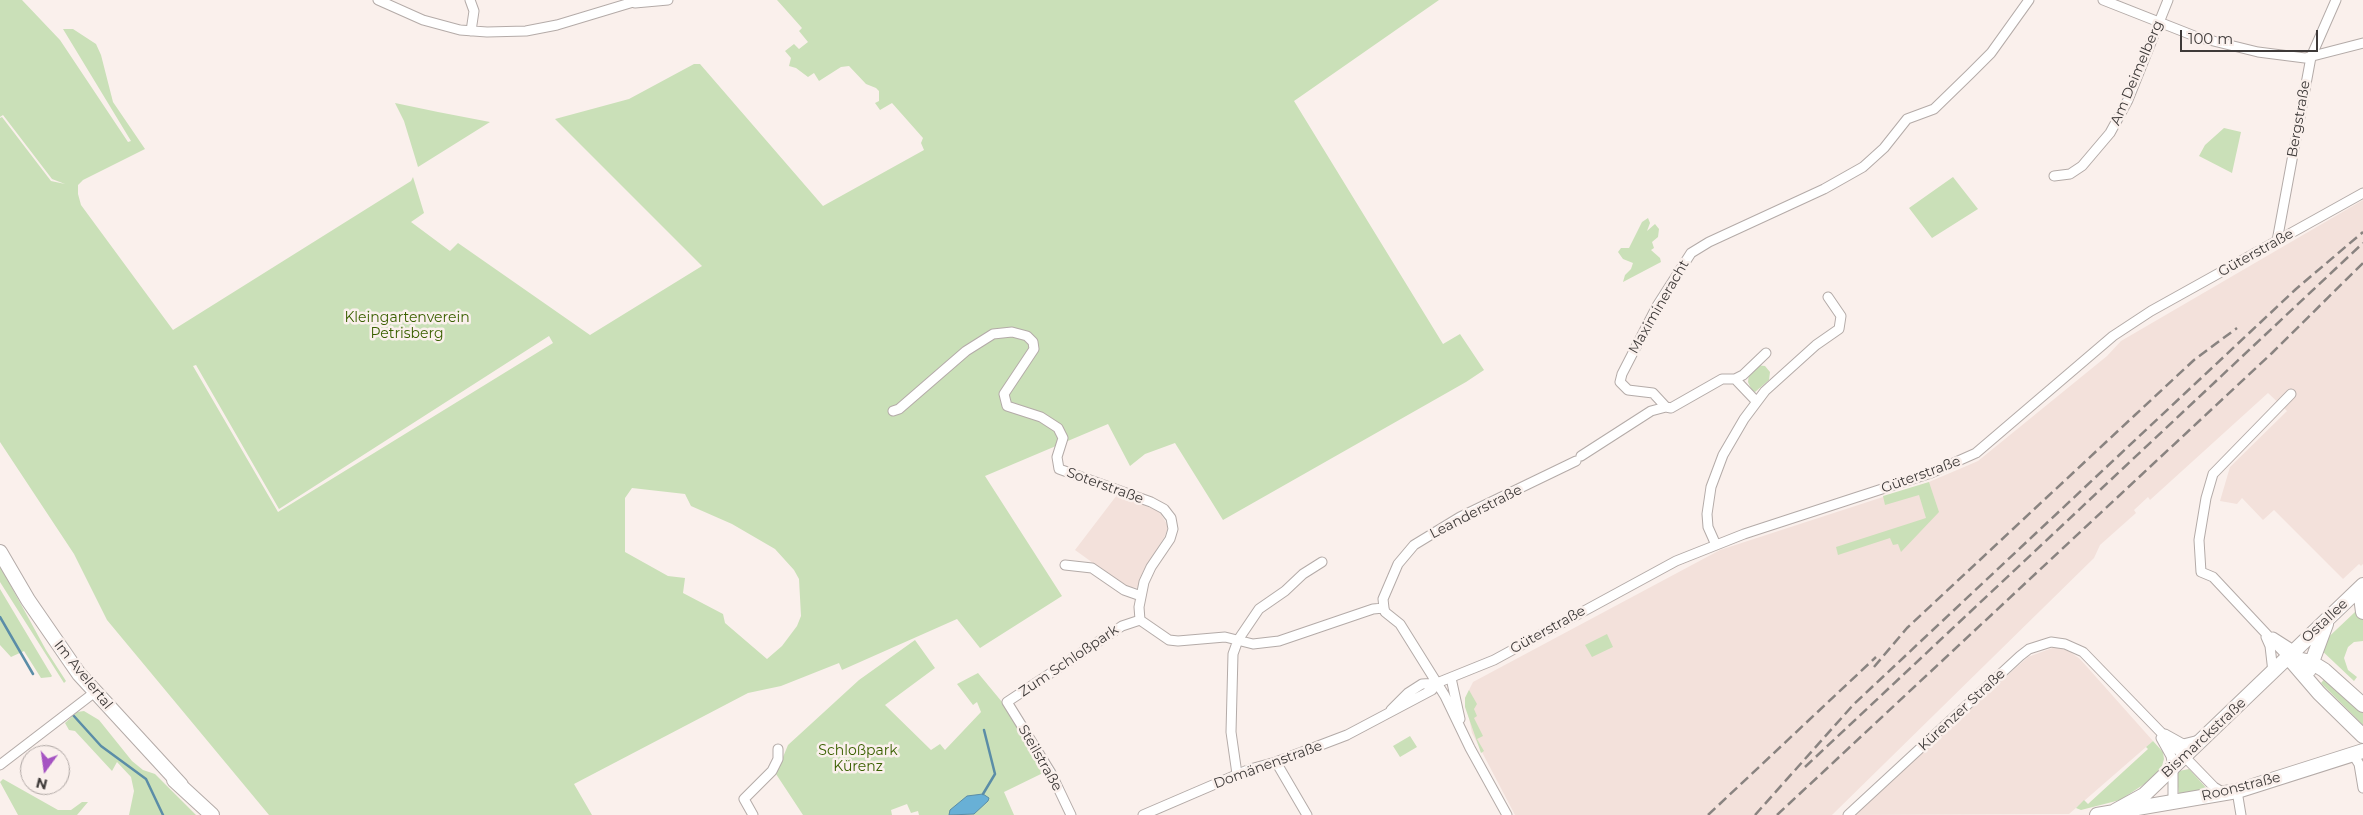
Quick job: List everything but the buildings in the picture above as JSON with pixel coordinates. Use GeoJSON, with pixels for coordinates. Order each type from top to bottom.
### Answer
{"type":"FeatureCollection","features":[{"type":"Feature","properties":{"kind":"main road"},"geometry":{"type":"LineString","coordinates":[[0,552],[28,600],[32,615],[51,646],[91,694]]}},
{"type":"Feature","properties":{"kind":"main road"},"geometry":{"type":"LineString","coordinates":[[2361,587],[2363,612]]}},
{"type":"Feature","properties":{"kind":"main road","name":"Ostallee"},"geometry":{"type":"LineString","coordinates":[[2291,654],[2361,587]]}},
{"type":"Feature","properties":{"kind":"main road"},"geometry":{"type":"LineString","coordinates":[[2312,685],[2308,675],[2311,662],[2328,618]]}},
{"type":"Feature","properties":{"kind":"main road"},"geometry":{"type":"LineString","coordinates":[[2291,654],[2311,662],[2324,670],[2363,705]]}},
{"type":"Feature","properties":{"kind":"main road"},"geometry":{"type":"LineString","coordinates":[[2291,654],[2312,685],[2363,736]]}},
{"type":"Feature","properties":{"kind":"main road","name":"Bismarckstraße"},"geometry":{"type":"LineString","coordinates":[[2115,811],[2144,795],[2291,654]]}},
{"type":"Feature","properties":{"kind":"main road","name":"Im Avelertal"},"geometry":{"type":"LineString","coordinates":[[91,694],[111,723],[144,758],[181,785]]}},
{"type":"Feature","properties":{"kind":"main road","name":"Im Avelertal"},"geometry":{"type":"LineString","coordinates":[[91,694],[212,815]]}},
{"type":"Feature","properties":{"kind":"main road","name":"Roonstraße"},"geometry":{"type":"LineString","coordinates":[[2115,811],[2231,792],[2358,754]]}},
{"type":"Feature","properties":{"kind":"main road"},"geometry":{"type":"LineString","coordinates":[[2097,815],[2115,811]]}},
{"type":"Feature","properties":{"kind":"street"},"geometry":{"type":"LineString","coordinates":[[378,0],[423,20],[470,31],[502,32],[543,28],[637,1],[668,0]]}},
{"type":"Feature","properties":{"kind":"street"},"geometry":{"type":"LineString","coordinates":[[470,0],[474,11],[470,31]]}},
{"type":"Feature","properties":{"kind":"street","name":"Maximineracht"},"geometry":{"type":"LineString","coordinates":[[1666,407],[1653,393],[1628,390],[1620,382],[1622,374],[1656,306],[1691,253],[1709,242],[1824,189],[1867,164],[1899,132],[1907,119],[1934,109],[1991,53],[2029,0]]}},
{"type":"Feature","properties":{"kind":"street"},"geometry":{"type":"LineString","coordinates":[[2103,0],[2197,37],[2277,55],[2311,57],[2363,43]]}},
{"type":"Feature","properties":{"kind":"street","name":"Am Deimelberg"},"geometry":{"type":"LineString","coordinates":[[2054,176],[2070,174],[2082,166],[2110,134],[2128,100],[2168,0]]}},
{"type":"Feature","properties":{"kind":"street","name":"Bergstraße"},"geometry":{"type":"LineString","coordinates":[[2277,242],[2311,57],[2336,0]]}},
{"type":"Feature","properties":{"kind":"street","name":"Güterstraße"},"geometry":{"type":"LineString","coordinates":[[1437,683],[1494,660],[1676,561],[1716,545],[1931,473],[1976,453],[2114,336],[2151,311],[2363,193]]}},
{"type":"Feature","properties":{"kind":"street"},"geometry":{"type":"LineString","coordinates":[[1716,545],[1708,527],[1707,514],[1712,487],[1723,455],[1756,401],[1792,365],[1839,329],[1840,316],[1828,298]]}},
{"type":"Feature","properties":{"kind":"street","name":"Soterstraße"},"geometry":{"type":"LineString","coordinates":[[893,411],[899,409],[966,351],[992,334],[1012,332],[1027,336],[1033,342],[1034,349],[1004,394],[1007,406],[1041,417],[1062,433],[1062,444],[1056,464],[1059,469],[1156,504],[1164,508],[1170,518],[1172,528],[1170,539],[1150,567],[1141,596],[1140,620]]}},
{"type":"Feature","properties":{"kind":"street"},"geometry":{"type":"LineString","coordinates":[[1666,407],[1672,408],[1722,379],[1735,379],[1766,354]]}},
{"type":"Feature","properties":{"kind":"street"},"geometry":{"type":"LineString","coordinates":[[1735,379],[1756,401]]}},
{"type":"Feature","properties":{"kind":"street"},"geometry":{"type":"LineString","coordinates":[[2291,394],[2212,474],[2199,540],[2202,572],[2213,577],[2263,630],[2291,654]]}},
{"type":"Feature","properties":{"kind":"street","name":"Leanderstraße"},"geometry":{"type":"LineString","coordinates":[[1384,608],[1383,599],[1398,564],[1414,545],[1460,517],[1578,459],[1651,411],[1666,407]]}},
{"type":"Feature","properties":{"kind":"street"},"geometry":{"type":"LineString","coordinates":[[1237,774],[1231,732],[1233,654],[1238,640],[1260,610],[1303,574],[1322,562]]}},
{"type":"Feature","properties":{"kind":"street"},"geometry":{"type":"LineString","coordinates":[[1065,565],[1092,568],[1124,590],[1141,596]]}},
{"type":"Feature","properties":{"kind":"street"},"geometry":{"type":"LineString","coordinates":[[1140,620],[1157,634],[1178,642],[1225,636],[1254,644],[1279,641],[1373,609],[1384,608],[1385,612],[1400,624],[1437,683],[1507,815]]}},
{"type":"Feature","properties":{"kind":"street","name":"Zum Schloßpark"},"geometry":{"type":"LineString","coordinates":[[1007,702],[1122,626],[1140,620]]}},
{"type":"Feature","properties":{"kind":"street"},"geometry":{"type":"LineString","coordinates":[[2263,630],[2270,646],[2273,672]]}},
{"type":"Feature","properties":{"kind":"street","name":"Kürenzer Straße"},"geometry":{"type":"LineString","coordinates":[[1848,815],[2029,649],[2038,644],[2056,642],[2076,648],[2088,657],[2214,787],[2231,792]]}},
{"type":"Feature","properties":{"kind":"street"},"geometry":{"type":"LineString","coordinates":[[1451,678],[1462,731]]}},
{"type":"Feature","properties":{"kind":"street","name":"Domänenstraße"},"geometry":{"type":"LineString","coordinates":[[1143,815],[1237,774],[1276,762],[1347,735],[1391,710],[1432,690],[1437,683]]}},
{"type":"Feature","properties":{"kind":"street"},"geometry":{"type":"LineString","coordinates":[[0,765],[91,694]]}},
{"type":"Feature","properties":{"kind":"street","name":"Steilstraße"},"geometry":{"type":"LineString","coordinates":[[1007,702],[1051,773],[1070,815]]}},
{"type":"Feature","properties":{"kind":"street"},"geometry":{"type":"LineString","coordinates":[[2156,728],[2183,744],[2202,740]]}},
{"type":"Feature","properties":{"kind":"street"},"geometry":{"type":"LineString","coordinates":[[2156,728],[2171,756],[2173,767],[2173,802]]}},
{"type":"Feature","properties":{"kind":"street"},"geometry":{"type":"LineString","coordinates":[[753,815],[744,799],[772,771],[778,759],[778,749]]}},
{"type":"Feature","properties":{"kind":"street"},"geometry":{"type":"LineString","coordinates":[[2358,754],[2363,788]]}},
{"type":"Feature","properties":{"kind":"street"},"geometry":{"type":"LineString","coordinates":[[1276,762],[1307,815]]}},
{"type":"Feature","properties":{"kind":"street"},"geometry":{"type":"LineString","coordinates":[[2231,792],[2241,815]]}},
{"type":"Feature","properties":{"kind":"shaded area"},"geometry":{"type":"Polygon","coordinates":[[[2363,200],[2363,564],[2361,566],[2359,564],[2343,579],[2274,510],[2263,520],[2242,498],[2237,504],[2220,501],[2230,467],[2287,411],[2268,393],[2150,500],[2148,497],[2134,510],[2136,513],[2100,545],[2094,558],[1832,815],[1515,815],[1472,733],[1465,698],[1473,682],[1720,550],[1929,482],[1978,461],[2107,356],[2121,341],[2363,200]]]}},
{"type":"Feature","properties":{"kind":"shaded area"},"geometry":{"type":"Polygon","coordinates":[[[1117,495],[1159,511],[1168,526],[1165,536],[1143,572],[1138,588],[1125,586],[1075,550],[1117,495]]]}},
{"type":"Feature","properties":{"kind":"shaded area"},"geometry":{"type":"Polygon","coordinates":[[[2055,647],[2069,651],[2080,659],[2153,741],[2069,814],[1851,815],[2028,657],[2055,647]]]}},
{"type":"Feature","properties":{"kind":"green space","name":"Kleingartenverein Petrisberg"},"geometry":{"type":"Polygon","coordinates":[[[0,0],[22,0],[60,40],[128,142],[131,141],[63,29],[73,29],[96,44],[101,55],[113,102],[145,149],[83,180],[78,185],[78,194],[81,205],[173,330],[411,181],[413,177],[424,213],[411,222],[450,251],[458,243],[590,335],[702,266],[555,119],[629,99],[694,64],[700,64],[823,206],[924,150],[921,143],[923,138],[892,103],[880,110],[875,103],[879,101],[879,91],[866,84],[849,66],[841,67],[819,81],[814,73],[808,77],[796,68],[789,66],[791,58],[785,51],[794,44],[799,49],[808,42],[799,31],[802,28],[777,0],[1439,0],[1294,101],[1443,344],[1460,334],[1484,370],[1223,520],[1175,443],[1145,454],[1130,466],[1108,424],[985,476],[1062,596],[980,648],[957,619],[842,670],[839,663],[781,686],[748,693],[574,784],[592,815],[269,815],[107,620],[74,554],[0,442],[0,118],[2,117],[51,181],[65,184],[52,179],[3,115],[0,117],[0,0]],[[549,336],[279,509],[196,365],[193,366],[278,512],[553,343],[549,336]],[[632,488],[625,498],[625,552],[668,576],[685,578],[683,593],[723,614],[725,623],[767,659],[782,646],[797,626],[801,616],[799,579],[794,570],[775,549],[732,524],[691,506],[685,494],[632,488]]]}},
{"type":"Feature","properties":{"kind":"green space"},"geometry":{"type":"Polygon","coordinates":[[[395,103],[490,122],[418,167],[404,121],[395,103]]]}},
{"type":"Feature","properties":{"kind":"green space"},"geometry":{"type":"Polygon","coordinates":[[[2224,128],[2241,132],[2232,173],[2199,156],[2205,145],[2224,128]]]}},
{"type":"Feature","properties":{"kind":"green space"},"geometry":{"type":"Polygon","coordinates":[[[1953,177],[1978,209],[1932,238],[1909,208],[1953,177]]]}},
{"type":"Feature","properties":{"kind":"green space"},"geometry":{"type":"Polygon","coordinates":[[[1648,218],[1650,223],[1647,231],[1655,224],[1659,229],[1658,237],[1652,242],[1654,248],[1651,250],[1660,258],[1661,262],[1623,282],[1633,263],[1623,259],[1618,252],[1621,248],[1629,248],[1642,222],[1648,218]]]}},
{"type":"Feature","properties":{"kind":"green space"},"geometry":{"type":"Polygon","coordinates":[[[1756,365],[1765,366],[1770,372],[1769,380],[1755,392],[1752,391],[1748,382],[1749,373],[1756,365]]]}},
{"type":"Feature","properties":{"kind":"green space"},"geometry":{"type":"Polygon","coordinates":[[[1929,482],[1939,512],[1901,552],[1898,544],[1893,545],[1890,538],[1838,555],[1836,547],[1926,518],[1919,495],[1885,505],[1883,496],[1929,482]]]}},
{"type":"Feature","properties":{"kind":"green space"},"geometry":{"type":"Polygon","coordinates":[[[0,566],[46,650],[66,681],[64,683],[0,582],[0,566]]]}},
{"type":"Feature","properties":{"kind":"green space"},"geometry":{"type":"Polygon","coordinates":[[[0,589],[51,677],[41,678],[24,651],[11,657],[0,645],[0,589]]]}},
{"type":"Feature","properties":{"kind":"green space"},"geometry":{"type":"Polygon","coordinates":[[[2355,612],[2363,618],[2363,641],[2354,642],[2348,647],[2344,658],[2348,670],[2357,677],[2354,681],[2318,647],[2355,612]]]}},
{"type":"Feature","properties":{"kind":"green space"},"geometry":{"type":"Polygon","coordinates":[[[1607,634],[1613,647],[1592,657],[1585,645],[1607,634]]]}},
{"type":"Feature","properties":{"kind":"green space","name":"Schloßpark Kürenz"},"geometry":{"type":"Polygon","coordinates":[[[915,640],[935,668],[885,705],[931,750],[940,744],[945,750],[981,712],[977,702],[973,705],[957,684],[978,673],[1007,708],[1045,772],[1004,792],[1014,815],[919,815],[918,811],[911,813],[907,804],[891,810],[892,815],[803,815],[776,774],[788,745],[859,680],[915,640]]]}},
{"type":"Feature","properties":{"kind":"green space"},"geometry":{"type":"Polygon","coordinates":[[[2327,676],[2363,709],[2363,725],[2321,683],[2327,676]]]}},
{"type":"Feature","properties":{"kind":"green space"},"geometry":{"type":"Polygon","coordinates":[[[1469,690],[1477,704],[1474,709],[1477,716],[1474,718],[1483,736],[1477,739],[1484,751],[1481,753],[1465,707],[1465,698],[1469,690]]]}},
{"type":"Feature","properties":{"kind":"green space"},"geometry":{"type":"Polygon","coordinates":[[[84,711],[99,720],[132,761],[143,770],[155,774],[196,815],[129,815],[134,791],[131,777],[117,762],[112,771],[75,731],[69,730],[65,723],[77,712],[84,711]]]}},
{"type":"Feature","properties":{"kind":"green space"},"geometry":{"type":"Polygon","coordinates":[[[1410,736],[1417,747],[1400,757],[1393,746],[1410,736]]]}},
{"type":"Feature","properties":{"kind":"green space"},"geometry":{"type":"Polygon","coordinates":[[[2153,741],[2163,752],[2164,759],[2162,766],[2149,781],[2120,800],[2081,810],[2076,808],[2084,800],[2088,804],[2148,749],[2146,747],[2153,741]]]}},
{"type":"Feature","properties":{"kind":"green space"},"geometry":{"type":"Polygon","coordinates":[[[2189,769],[2210,792],[2179,797],[2177,775],[2179,771],[2189,769]]]}},
{"type":"Feature","properties":{"kind":"green space"},"geometry":{"type":"Polygon","coordinates":[[[3,779],[20,789],[20,795],[31,795],[58,810],[71,810],[82,802],[88,802],[77,815],[18,815],[0,782],[3,779]]]}},
{"type":"Feature","properties":{"kind":"water"},"geometry":{"type":"Polygon","coordinates":[[[983,794],[989,798],[988,801],[974,814],[949,815],[950,810],[967,796],[983,794]]]}},
{"type":"Feature","properties":{"kind":"waterway"},"geometry":{"type":"LineString","coordinates":[[0,617],[33,674]]}},
{"type":"Feature","properties":{"kind":"waterway"},"geometry":{"type":"LineString","coordinates":[[73,715],[101,746],[146,779],[163,815]]}},
{"type":"Feature","properties":{"kind":"waterway"},"geometry":{"type":"LineString","coordinates":[[983,794],[995,774],[984,730]]}},
{"type":"Feature","properties":{"kind":"railway"},"geometry":{"type":"LineString","coordinates":[[1755,815],[1854,704],[2296,289],[2363,232]]}},
{"type":"Feature","properties":{"kind":"railway"},"geometry":{"type":"LineString","coordinates":[[1805,767],[2363,243]]}},
{"type":"Feature","properties":{"kind":"railway"},"geometry":{"type":"LineString","coordinates":[[1777,815],[2272,353],[2363,263]]}},
{"type":"Feature","properties":{"kind":"railway"},"geometry":{"type":"LineString","coordinates":[[1874,667],[1907,628],[2135,415],[2194,360],[2237,328]]}},
{"type":"Feature","properties":{"kind":"railway"},"geometry":{"type":"LineString","coordinates":[[1708,815],[1876,657]]}}]}
